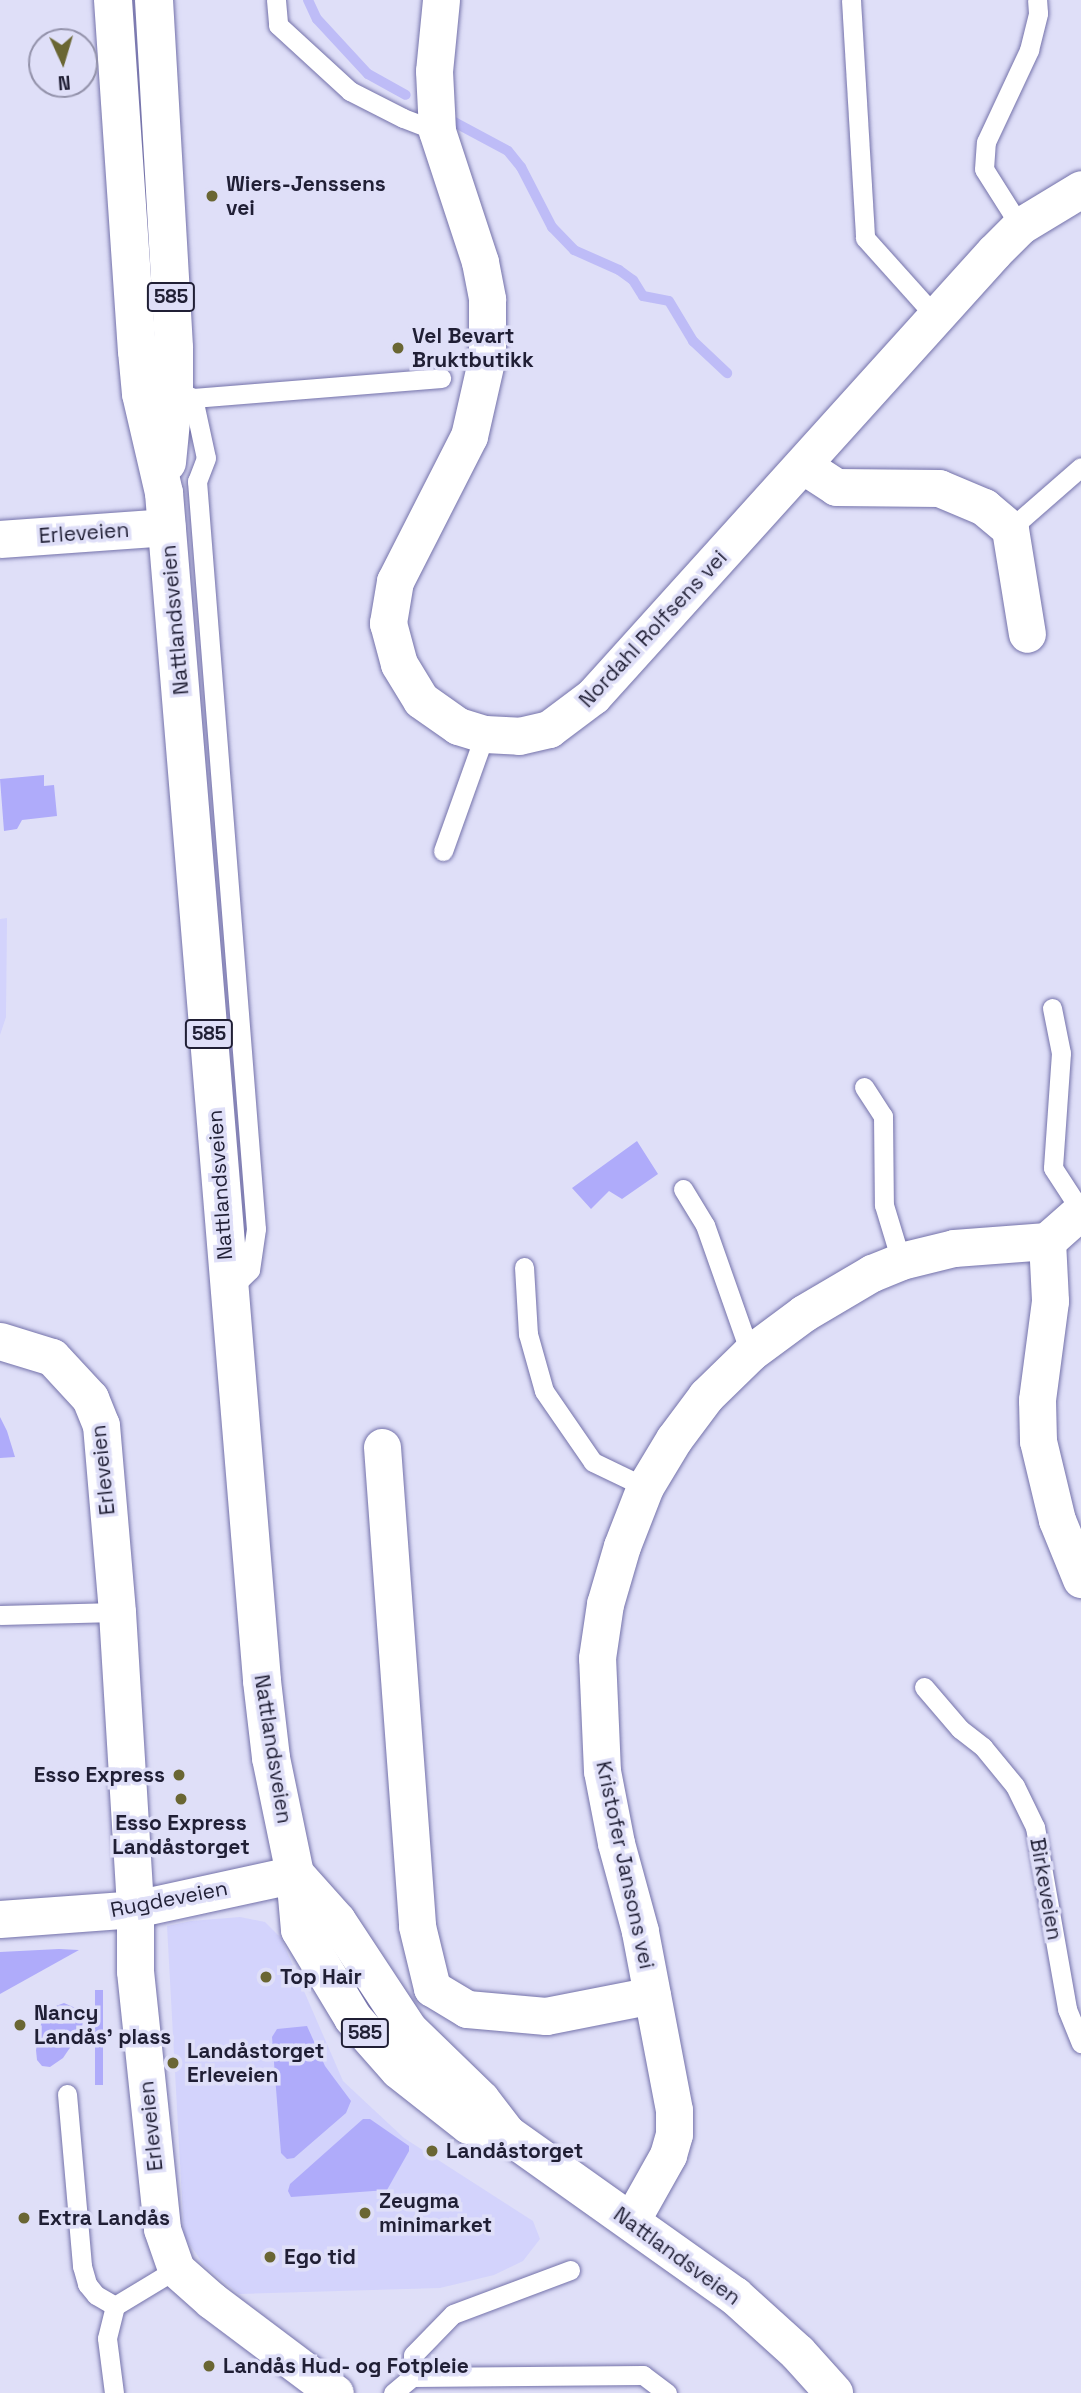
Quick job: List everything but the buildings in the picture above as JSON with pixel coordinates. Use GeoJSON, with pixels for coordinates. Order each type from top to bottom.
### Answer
{"type":"FeatureCollection","features":[{"type":"Feature","properties":{"kind":"main road","name":"Nattlandsveien"},"geometry":{"type":"LineString","coordinates":[[113,0],[169,394]]}},
{"type":"Feature","properties":{"kind":"main road","name":"Nattlandsveien"},"geometry":{"type":"LineString","coordinates":[[154,0],[169,394],[166,510],[262,1681],[273,1769],[296,1874],[337,1921],[409,2030],[481,2100],[507,2134],[735,2296],[798,2353],[834,2393]]}},
{"type":"Feature","properties":{"kind":"street","name":"Nordahl Rolfsens vei"},"geometry":{"type":"LineString","coordinates":[[441,0],[434,71],[437,131],[480,262],[487,299],[487,357],[469,436],[395,581],[388,623],[399,664],[421,699],[458,726],[485,734],[519,736],[549,729],[570,716],[622,666],[1020,226],[1081,189]]}},
{"type":"Feature","properties":{"kind":"street"},"geometry":{"type":"LineString","coordinates":[[804,466],[836,487],[939,488],[984,507],[1010,529],[1027,634]]}},
{"type":"Feature","properties":{"kind":"street","name":"Erleveien"},"geometry":{"type":"LineString","coordinates":[[0,539],[166,510]]}},
{"type":"Feature","properties":{"kind":"street"},"geometry":{"type":"LineString","coordinates":[[1081,1211],[1047,1241],[1050,1301],[1037,1400],[1038,1441],[1057,1520],[1081,1579]]}},
{"type":"Feature","properties":{"kind":"street","name":"Kristofer Jansons vei"},"geometry":{"type":"LineString","coordinates":[[631,2221],[657,2178],[674,2134],[674,2110],[640,1931],[616,1843],[602,1771],[597,1716],[597,1658],[605,1604],[622,1545],[645,1487],[674,1439],[706,1396],[750,1353],[804,1313],[872,1273],[901,1261],[954,1248],[1047,1241]]}},
{"type":"Feature","properties":{"kind":"street","name":"Erleveien"},"geometry":{"type":"LineString","coordinates":[[0,1341],[52,1357],[90,1398],[101,1425],[117,1612],[135,1909],[135,1971],[162,2230],[176,2269],[211,2300],[335,2393]]}},
{"type":"Feature","properties":{"kind":"street","name":"Kristofer Jansons vei"},"geometry":{"type":"LineString","coordinates":[[382,1447],[417,1926],[432,1987],[467,2009],[546,2016],[652,1996]]}},
{"type":"Feature","properties":{"kind":"street","name":"Rugdeveien"},"geometry":{"type":"LineString","coordinates":[[0,1919],[135,1909],[296,1874]]}},
{"type":"Feature","properties":{"kind":"lane"},"geometry":{"type":"LineString","coordinates":[[276,0],[278,25],[350,92],[437,131]]}},
{"type":"Feature","properties":{"kind":"lane"},"geometry":{"type":"LineString","coordinates":[[851,0],[864,238],[936,317]]}},
{"type":"Feature","properties":{"kind":"lane"},"geometry":{"type":"LineString","coordinates":[[1020,226],[984,169],[985,155],[986,142],[1028,50],[1038,13],[1037,0]]}},
{"type":"Feature","properties":{"kind":"lane"},"geometry":{"type":"LineString","coordinates":[[229,1291],[250,1270],[256,1229],[197,481],[206,458],[169,394],[441,378]]}},
{"type":"Feature","properties":{"kind":"lane"},"geometry":{"type":"LineString","coordinates":[[1010,529],[1081,467]]}},
{"type":"Feature","properties":{"kind":"lane"},"geometry":{"type":"LineString","coordinates":[[443,851],[485,734]]}},
{"type":"Feature","properties":{"kind":"lane"},"geometry":{"type":"LineString","coordinates":[[1052,1008],[1061,1054],[1054,1168],[1081,1211]]}},
{"type":"Feature","properties":{"kind":"lane"},"geometry":{"type":"LineString","coordinates":[[864,1087],[883,1116],[884,1205],[901,1261]]}},
{"type":"Feature","properties":{"kind":"lane"},"geometry":{"type":"LineString","coordinates":[[683,1189],[705,1225],[750,1353]]}},
{"type":"Feature","properties":{"kind":"lane"},"geometry":{"type":"LineString","coordinates":[[524,1267],[528,1334],[544,1391],[593,1462],[645,1487]]}},
{"type":"Feature","properties":{"kind":"lane"},"geometry":{"type":"LineString","coordinates":[[0,1615],[117,1612]]}},
{"type":"Feature","properties":{"kind":"lane","name":"Birkeveien"},"geometry":{"type":"LineString","coordinates":[[923,1686],[960,1729],[983,1747],[1014,1786],[1035,1828],[1067,2010],[1081,2043]]}},
{"type":"Feature","properties":{"kind":"lane"},"geometry":{"type":"LineString","coordinates":[[67,2094],[82,2266],[88,2284],[96,2295],[116,2306]]}},
{"type":"Feature","properties":{"kind":"lane"},"geometry":{"type":"LineString","coordinates":[[114,2393],[107,2338],[116,2306],[176,2269]]}},
{"type":"Feature","properties":{"kind":"lane"},"geometry":{"type":"LineString","coordinates":[[412,2376],[414,2355],[453,2314],[570,2270]]}},
{"type":"Feature","properties":{"kind":"lane"},"geometry":{"type":"LineString","coordinates":[[393,2393],[412,2376],[643,2375],[667,2393]]}},
{"type":"Feature","properties":{"kind":"shaded area"},"geometry":{"type":"Polygon","coordinates":[[[44,775],[44,786],[54,785],[57,816],[22,820],[17,829],[4,831],[0,779],[44,775]]]}},
{"type":"Feature","properties":{"kind":"shaded area"},"geometry":{"type":"Polygon","coordinates":[[[7,918],[6,1017],[0,1035],[0,919],[7,918]]]}},
{"type":"Feature","properties":{"kind":"shaded area"},"geometry":{"type":"Polygon","coordinates":[[[637,1141],[658,1174],[622,1199],[609,1191],[591,1209],[572,1188],[637,1141]]]}},
{"type":"Feature","properties":{"kind":"shaded area"},"geometry":{"type":"Polygon","coordinates":[[[0,1417],[7,1431],[15,1457],[0,1458],[0,1417]]]}},
{"type":"Feature","properties":{"kind":"shaded area","name":"Landåstorget"},"geometry":{"type":"Polygon","coordinates":[[[240,1917],[265,1922],[281,1938],[343,2081],[404,2138],[533,2221],[540,2239],[523,2261],[494,2275],[440,2288],[239,2294],[204,2265],[184,2236],[167,1926],[240,1917]]]}},
{"type":"Feature","properties":{"kind":"shaded area"},"geometry":{"type":"Polygon","coordinates":[[[79,1950],[0,1994],[0,1952],[79,1950]]]}},
{"type":"Feature","properties":{"kind":"shaded area"},"geometry":{"type":"Polygon","coordinates":[[[95,1990],[103,1990],[103,2085],[95,2085],[95,1990]]]}},
{"type":"Feature","properties":{"kind":"shaded area"},"geometry":{"type":"Polygon","coordinates":[[[64,2003],[80,2010],[83,2016],[82,2030],[63,2058],[50,2067],[42,2066],[37,2060],[36,2050],[42,2019],[48,2009],[64,2003]]]}},
{"type":"Feature","properties":{"kind":"shaded area"},"geometry":{"type":"Polygon","coordinates":[[[307,2026],[325,2066],[351,2101],[346,2113],[294,2158],[287,2159],[281,2153],[272,2037],[277,2029],[307,2026]]]}},
{"type":"Feature","properties":{"kind":"shaded area"},"geometry":{"type":"Polygon","coordinates":[[[363,2119],[370,2119],[409,2146],[409,2151],[387,2190],[291,2197],[288,2191],[290,2184],[363,2119]]]}},
{"type":"Feature","properties":{"kind":"waterway"},"geometry":{"type":"LineString","coordinates":[[308,0],[317,19],[368,74],[406,95]]}},
{"type":"Feature","properties":{"kind":"waterway"},"geometry":{"type":"LineString","coordinates":[[454,122],[508,151],[521,167],[552,227],[574,250],[619,270],[633,280],[643,296],[669,301],[693,341],[727,373]]}},
{"type":"Feature","properties":{"kind":"place","name":"Wiers-Jenssens vei"},"geometry":{"type":"Point","coordinates":[212,196]}},
{"type":"Feature","properties":{"kind":"place","name":"Vel Bevart Bruktbutikk"},"geometry":{"type":"Point","coordinates":[398,348]}},
{"type":"Feature","properties":{"kind":"place","name":"Esso Express"},"geometry":{"type":"Point","coordinates":[179,1775]}},
{"type":"Feature","properties":{"kind":"place","name":"Esso Express Landåstorget"},"geometry":{"type":"Point","coordinates":[181,1799]}},
{"type":"Feature","properties":{"kind":"place","name":"Top Hair"},"geometry":{"type":"Point","coordinates":[266,1977]}},
{"type":"Feature","properties":{"kind":"place","name":"Nancy Landås' plass"},"geometry":{"type":"Point","coordinates":[20,2025]}},
{"type":"Feature","properties":{"kind":"place","name":"Landåstorget Erleveien"},"geometry":{"type":"Point","coordinates":[173,2063]}},
{"type":"Feature","properties":{"kind":"place","name":"Landåstorget"},"geometry":{"type":"Point","coordinates":[432,2151]}},
{"type":"Feature","properties":{"kind":"place","name":"Zeugma minimarket"},"geometry":{"type":"Point","coordinates":[365,2213]}},
{"type":"Feature","properties":{"kind":"place","name":"Extra Landås"},"geometry":{"type":"Point","coordinates":[24,2218]}},
{"type":"Feature","properties":{"kind":"place","name":"Ego tid"},"geometry":{"type":"Point","coordinates":[270,2257]}},
{"type":"Feature","properties":{"kind":"place","name":"Landås Hud- og Fotpleie"},"geometry":{"type":"Point","coordinates":[209,2366]}}]}
